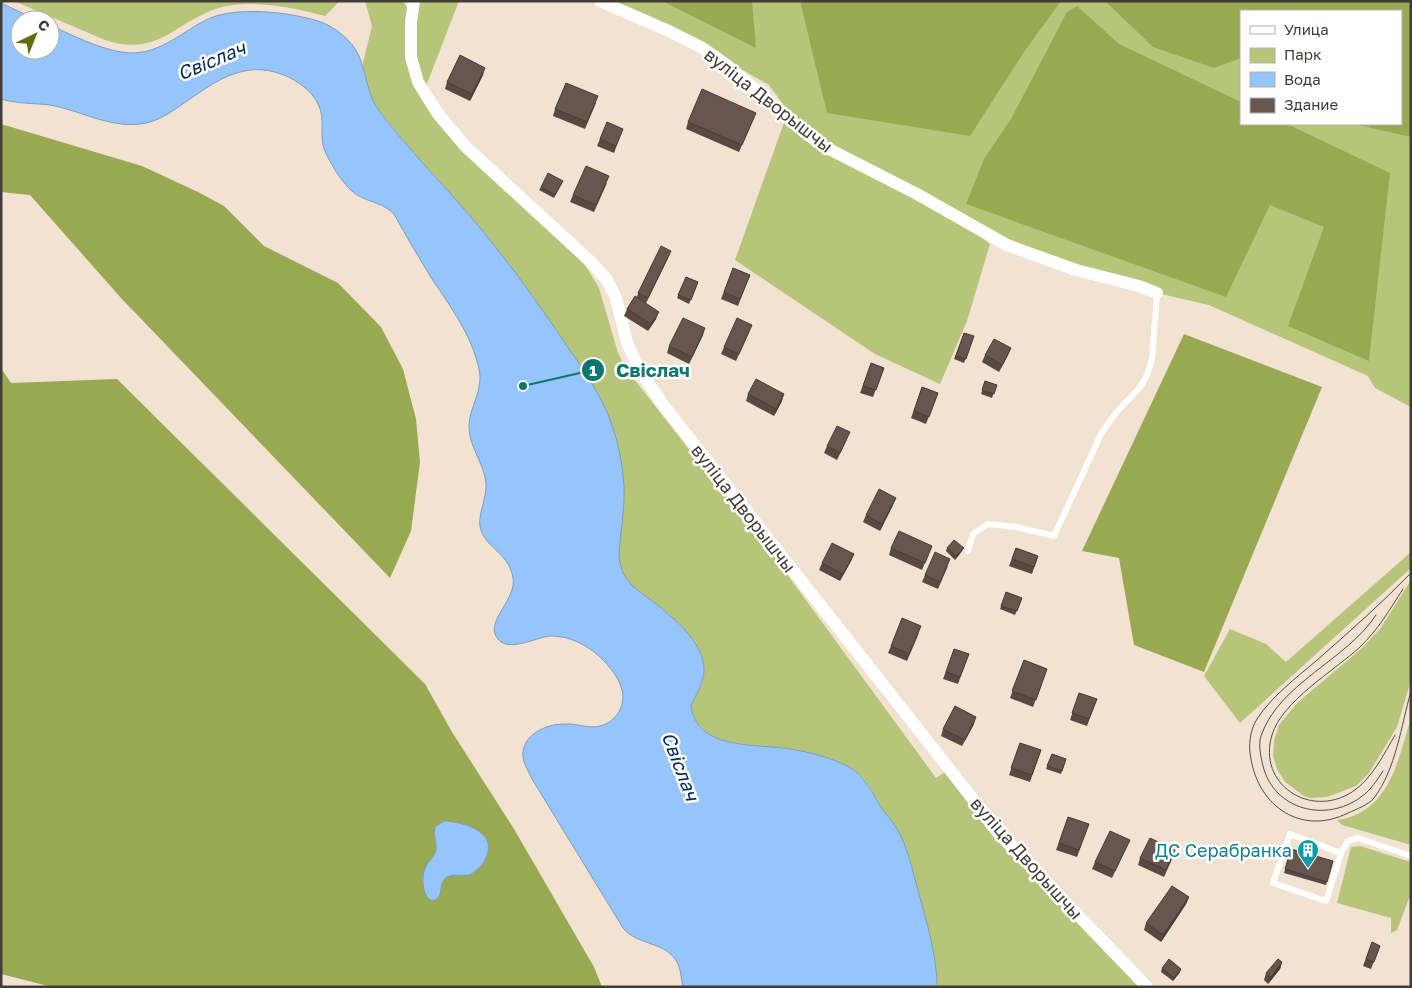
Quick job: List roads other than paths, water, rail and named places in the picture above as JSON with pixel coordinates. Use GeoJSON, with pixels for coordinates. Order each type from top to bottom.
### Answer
{"type":"FeatureCollection","features":[{"type":"Feature","properties":{"kind":"street","name":"вуліца Дворышчы"},"geometry":{"type":"LineString","coordinates":[[414,1],[411,22],[411,57],[418,82],[438,114],[466,147],[592,262],[607,280],[616,298],[627,342],[638,368],[664,406],[1002,836],[1147,987]]}},
{"type":"Feature","properties":{"kind":"street","name":"вуліца Дворышчы"},"geometry":{"type":"LineString","coordinates":[[600,1],[701,47],[728,66],[804,132],[823,146],[917,194],[1008,245],[1076,270],[1139,286],[1157,293]]}},
{"type":"Feature","properties":{"kind":"lane"},"geometry":{"type":"LineString","coordinates":[[968,551],[973,534],[988,524],[1016,527],[1054,536],[1102,432],[1116,413],[1141,386],[1147,375],[1152,359],[1157,293]]}},
{"type":"Feature","properties":{"kind":"lane"},"geometry":{"type":"LineString","coordinates":[[1341,853],[1290,834],[1273,883],[1326,901],[1341,853],[1348,841],[1358,838],[1411,856]]}},
{"type":"Feature","properties":{"kind":"water"},"geometry":{"type":"Polygon","coordinates":[[[1,3],[16,10],[10,10],[10,60],[60,60],[60,29],[112,50],[133,53],[144,52],[163,45],[208,19],[220,15],[247,12],[278,13],[318,21],[336,30],[347,39],[359,56],[370,92],[380,112],[471,217],[507,262],[577,361],[604,405],[615,435],[623,472],[624,504],[619,556],[621,568],[624,575],[636,589],[683,627],[700,652],[704,675],[691,706],[695,720],[703,730],[727,742],[810,753],[840,763],[855,771],[862,778],[895,826],[907,851],[931,938],[937,987],[683,987],[679,966],[673,956],[660,947],[629,934],[623,928],[532,779],[525,766],[523,757],[523,749],[530,737],[550,726],[573,724],[596,727],[611,721],[621,707],[622,690],[616,676],[607,664],[595,653],[578,642],[558,636],[551,636],[514,645],[501,641],[496,636],[494,630],[495,623],[511,593],[513,578],[507,562],[486,539],[480,526],[486,483],[471,441],[469,427],[471,412],[480,384],[476,357],[460,322],[427,271],[394,214],[382,205],[354,193],[343,182],[334,168],[324,149],[322,115],[315,99],[304,87],[284,75],[268,71],[240,72],[214,83],[162,117],[150,122],[133,124],[109,122],[50,105],[19,103],[1,99],[1,3]]]}},
{"type":"Feature","properties":{"kind":"water"},"geometry":{"type":"Polygon","coordinates":[[[444,821],[460,823],[476,829],[487,839],[488,846],[486,858],[473,873],[447,877],[444,879],[438,898],[432,900],[428,898],[425,892],[423,876],[426,866],[435,852],[435,827],[444,821]]]}},
{"type":"Feature","properties":{"kind":"tram line"},"geometry":{"type":"LineString","coordinates":[[1411,573],[1365,618],[1285,688],[1257,719],[1251,733],[1250,754],[1256,776],[1263,791],[1285,813],[1299,819],[1315,821],[1331,819],[1369,803],[1381,787],[1393,761],[1411,691]]}},
{"type":"Feature","properties":{"kind":"tram line"},"geometry":{"type":"LineString","coordinates":[[1395,735],[1377,766],[1366,780],[1352,792],[1336,799],[1320,801],[1304,799],[1291,792],[1280,782],[1272,768],[1269,753],[1272,735],[1286,710],[1310,687],[1360,647],[1372,634],[1403,589]]}},
{"type":"Feature","properties":{"kind":"tram line"},"geometry":{"type":"LineString","coordinates":[[1376,615],[1348,645],[1282,701],[1270,717],[1261,736],[1260,747],[1263,766],[1269,781],[1278,793],[1290,802],[1303,808],[1318,810],[1347,805],[1368,791],[1383,771]]}},
{"type":"Feature","properties":{"kind":"place","name":"Свіслач"},"geometry":{"type":"Point","coordinates":[523,386]}},
{"type":"Feature","properties":{"kind":"place","name":"ДС Серабранка"},"geometry":{"type":"Point","coordinates":[1308,869]}}]}
